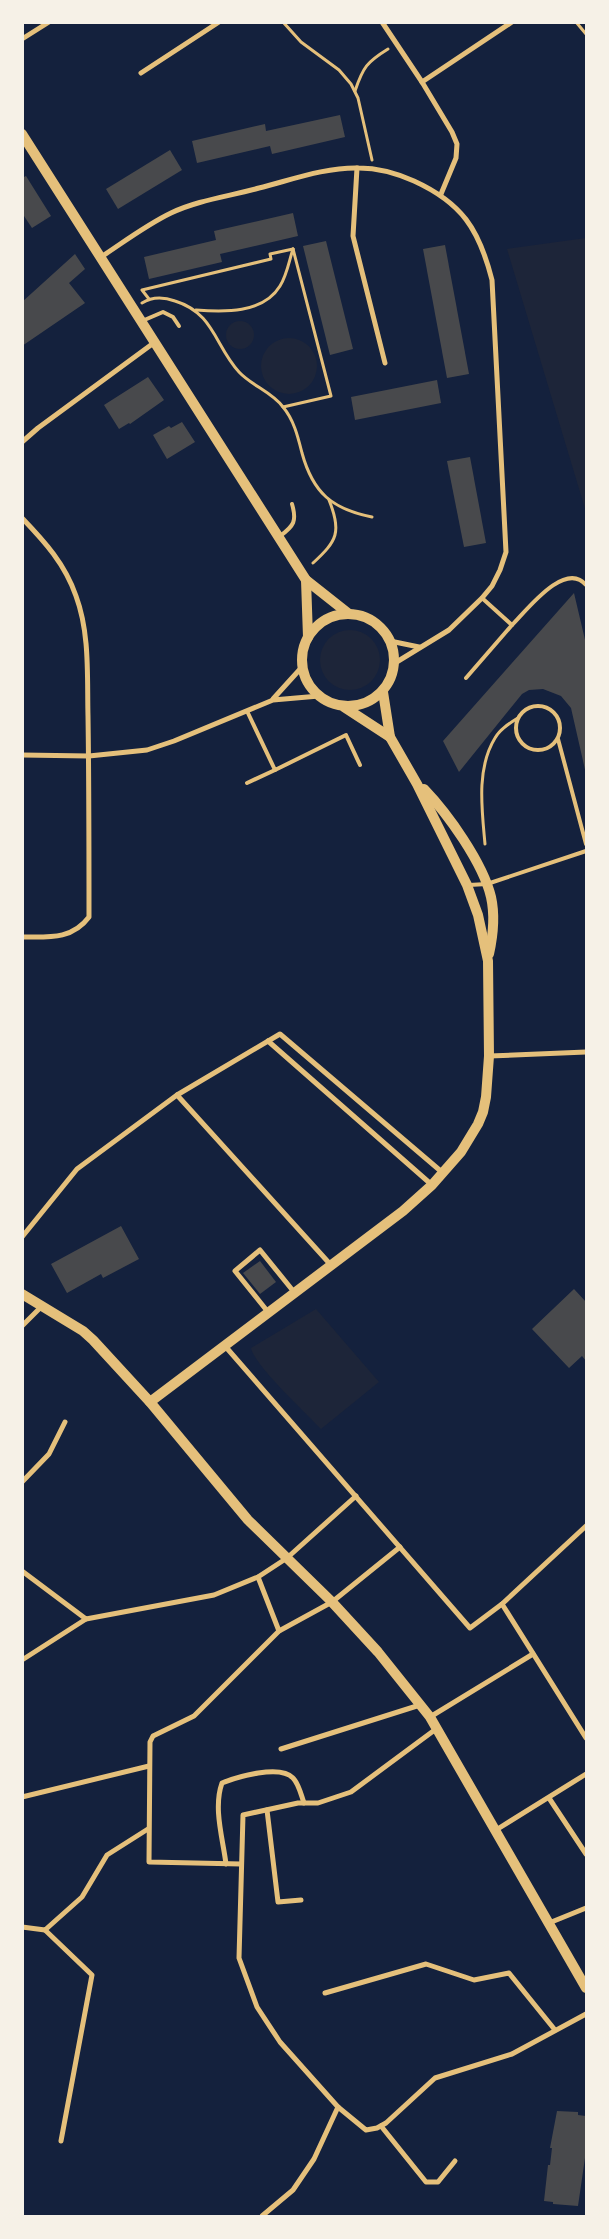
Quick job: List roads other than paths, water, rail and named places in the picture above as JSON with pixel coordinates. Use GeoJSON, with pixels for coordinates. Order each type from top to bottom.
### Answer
{"type":"FeatureCollection","features":[{"type":"Feature","properties":{"kind":"main road"},"geometry":{"type":"LineString","coordinates":[[22,134],[306,580],[349,614]]}},
{"type":"Feature","properties":{"kind":"main road"},"geometry":{"type":"LineString","coordinates":[[306,580],[308,637]]}},
{"type":"Feature","properties":{"kind":"main road"},"geometry":{"type":"LineString","coordinates":[[344,707],[369,702],[383,692],[392,675],[395,663],[390,641],[383,630],[373,621],[362,616],[349,614],[325,620],[308,637],[302,651],[302,667],[305,678],[319,696],[331,703],[344,707],[390,737]]}},
{"type":"Feature","properties":{"kind":"main road"},"geometry":{"type":"LineString","coordinates":[[383,692],[390,737],[417,784],[467,885],[478,915],[488,961]]}},
{"type":"Feature","properties":{"kind":"main road"},"geometry":{"type":"LineString","coordinates":[[150,1402],[330,1264],[403,1211],[462,1152],[478,1124],[486,1098],[489,1056],[488,961],[493,917],[487,884],[464,841],[426,790],[417,784]]}},
{"type":"Feature","properties":{"kind":"main road"},"geometry":{"type":"LineString","coordinates":[[22,1294],[83,1331],[93,1340],[150,1402],[248,1520],[332,1602],[378,1652],[430,1717],[586,1988]]}},
{"type":"Feature","properties":{"kind":"street"},"geometry":{"type":"LineString","coordinates":[[22,39],[49,22]]}},
{"type":"Feature","properties":{"kind":"street"},"geometry":{"type":"LineString","coordinates":[[141,74],[219,22]]}},
{"type":"Feature","properties":{"kind":"street"},"geometry":{"type":"LineString","coordinates":[[382,22],[422,82],[452,132],[457,144],[456,158],[441,194]]}},
{"type":"Feature","properties":{"kind":"street"},"geometry":{"type":"LineString","coordinates":[[422,82],[512,22]]}},
{"type":"Feature","properties":{"kind":"street"},"geometry":{"type":"LineString","coordinates":[[357,168],[353,236],[385,362]]}},
{"type":"Feature","properties":{"kind":"street"},"geometry":{"type":"LineString","coordinates":[[101,257],[136,234],[184,207],[308,176],[357,168],[374,169],[400,175],[441,194],[460,211],[481,242],[492,280],[506,552],[492,586],[482,598],[449,630],[395,663]]}},
{"type":"Feature","properties":{"kind":"street"},"geometry":{"type":"LineString","coordinates":[[22,442],[38,428],[155,342]]}},
{"type":"Feature","properties":{"kind":"street"},"geometry":{"type":"LineString","coordinates":[[22,518],[54,552],[76,595],[83,620],[86,646],[89,756],[89,917],[81,928],[66,935],[22,937]]}},
{"type":"Feature","properties":{"kind":"street"},"geometry":{"type":"LineString","coordinates":[[390,641],[420,647]]}},
{"type":"Feature","properties":{"kind":"street"},"geometry":{"type":"LineString","coordinates":[[273,700],[302,667]]}},
{"type":"Feature","properties":{"kind":"street"},"geometry":{"type":"LineString","coordinates":[[22,755],[89,756],[147,750],[174,741],[273,700],[319,696]]}},
{"type":"Feature","properties":{"kind":"street"},"geometry":{"type":"LineString","coordinates":[[22,1237],[77,1169],[177,1095],[280,1034],[443,1173]]}},
{"type":"Feature","properties":{"kind":"street"},"geometry":{"type":"LineString","coordinates":[[268,1041],[432,1184]]}},
{"type":"Feature","properties":{"kind":"street"},"geometry":{"type":"LineString","coordinates":[[489,1056],[586,1052]]}},
{"type":"Feature","properties":{"kind":"street"},"geometry":{"type":"LineString","coordinates":[[177,1095],[330,1264]]}},
{"type":"Feature","properties":{"kind":"street"},"geometry":{"type":"LineString","coordinates":[[268,1312],[235,1270],[260,1250],[294,1292]]}},
{"type":"Feature","properties":{"kind":"street"},"geometry":{"type":"LineString","coordinates":[[22,1326],[43,1306]]}},
{"type":"Feature","properties":{"kind":"street"},"geometry":{"type":"LineString","coordinates":[[225,1346],[470,1628],[502,1604],[586,1526]]}},
{"type":"Feature","properties":{"kind":"street"},"geometry":{"type":"LineString","coordinates":[[22,1482],[49,1454],[65,1422]]}},
{"type":"Feature","properties":{"kind":"street"},"geometry":{"type":"LineString","coordinates":[[22,1660],[86,1619],[214,1595],[258,1577],[287,1558],[356,1496]]}},
{"type":"Feature","properties":{"kind":"street"},"geometry":{"type":"LineString","coordinates":[[241,1864],[149,1862],[149,1766],[150,1742],[153,1736],[194,1716],[279,1631],[332,1602],[400,1547]]}},
{"type":"Feature","properties":{"kind":"street"},"geometry":{"type":"LineString","coordinates":[[22,1571],[86,1619]]}},
{"type":"Feature","properties":{"kind":"street"},"geometry":{"type":"LineString","coordinates":[[258,1577],[279,1631]]}},
{"type":"Feature","properties":{"kind":"street"},"geometry":{"type":"LineString","coordinates":[[502,1604],[586,1738]]}},
{"type":"Feature","properties":{"kind":"street"},"geometry":{"type":"LineString","coordinates":[[430,1717],[533,1654]]}},
{"type":"Feature","properties":{"kind":"street"},"geometry":{"type":"LineString","coordinates":[[281,1749],[421,1705]]}},
{"type":"Feature","properties":{"kind":"street"},"geometry":{"type":"LineString","coordinates":[[437,1729],[352,1792],[318,1804],[304,1803],[243,1815],[239,1958],[257,2007],[280,2042],[338,2107],[366,2130],[381,2126],[435,2078],[512,2054],[586,2014]]}},
{"type":"Feature","properties":{"kind":"street"},"geometry":{"type":"LineString","coordinates":[[22,1797],[149,1766]]}},
{"type":"Feature","properties":{"kind":"street"},"geometry":{"type":"LineString","coordinates":[[226,1864],[218,1794],[222,1783],[232,1779],[275,1771],[285,1773],[293,1778],[304,1803]]}},
{"type":"Feature","properties":{"kind":"street"},"geometry":{"type":"LineString","coordinates":[[495,1830],[550,1798],[586,1774]]}},
{"type":"Feature","properties":{"kind":"street"},"geometry":{"type":"LineString","coordinates":[[550,1798],[586,1854]]}},
{"type":"Feature","properties":{"kind":"street"},"geometry":{"type":"LineString","coordinates":[[267,1810],[278,1902],[301,1900]]}},
{"type":"Feature","properties":{"kind":"street"},"geometry":{"type":"LineString","coordinates":[[45,1930],[82,1897],[107,1855],[148,1829]]}},
{"type":"Feature","properties":{"kind":"street"},"geometry":{"type":"LineString","coordinates":[[549,1923],[586,1908]]}},
{"type":"Feature","properties":{"kind":"street"},"geometry":{"type":"LineString","coordinates":[[22,1927],[45,1930],[92,1975],[60,2141]]}},
{"type":"Feature","properties":{"kind":"street"},"geometry":{"type":"LineString","coordinates":[[325,1993],[426,1964],[474,1980],[508,1973],[555,2030]]}},
{"type":"Feature","properties":{"kind":"street"},"geometry":{"type":"LineString","coordinates":[[262,2216],[293,2190],[314,2158],[338,2107]]}},
{"type":"Feature","properties":{"kind":"street"},"geometry":{"type":"LineString","coordinates":[[381,2126],[426,2182],[438,2182],[455,2161]]}},
{"type":"Feature","properties":{"kind":"lane"},"geometry":{"type":"LineString","coordinates":[[142,321],[163,312],[173,317],[179,326]]}},
{"type":"Feature","properties":{"kind":"lane"},"geometry":{"type":"LineString","coordinates":[[279,537],[291,528],[295,515],[292,504]]}},
{"type":"Feature","properties":{"kind":"lane"},"geometry":{"type":"LineString","coordinates":[[466,678],[512,624],[557,581],[576,578],[586,586]]}},
{"type":"Feature","properties":{"kind":"lane"},"geometry":{"type":"LineString","coordinates":[[482,598],[512,624]]}},
{"type":"Feature","properties":{"kind":"lane"},"geometry":{"type":"LineString","coordinates":[[558,739],[550,747],[543,750],[529,749],[523,745],[516,732],[518,718],[523,712],[536,706],[550,710],[559,721],[558,739],[586,844]]}},
{"type":"Feature","properties":{"kind":"lane"},"geometry":{"type":"LineString","coordinates":[[247,711],[275,770]]}},
{"type":"Feature","properties":{"kind":"lane"},"geometry":{"type":"LineString","coordinates":[[247,783],[346,735],[360,765]]}},
{"type":"Feature","properties":{"kind":"lane"},"geometry":{"type":"LineString","coordinates":[[467,885],[487,884],[586,851]]}}]}
